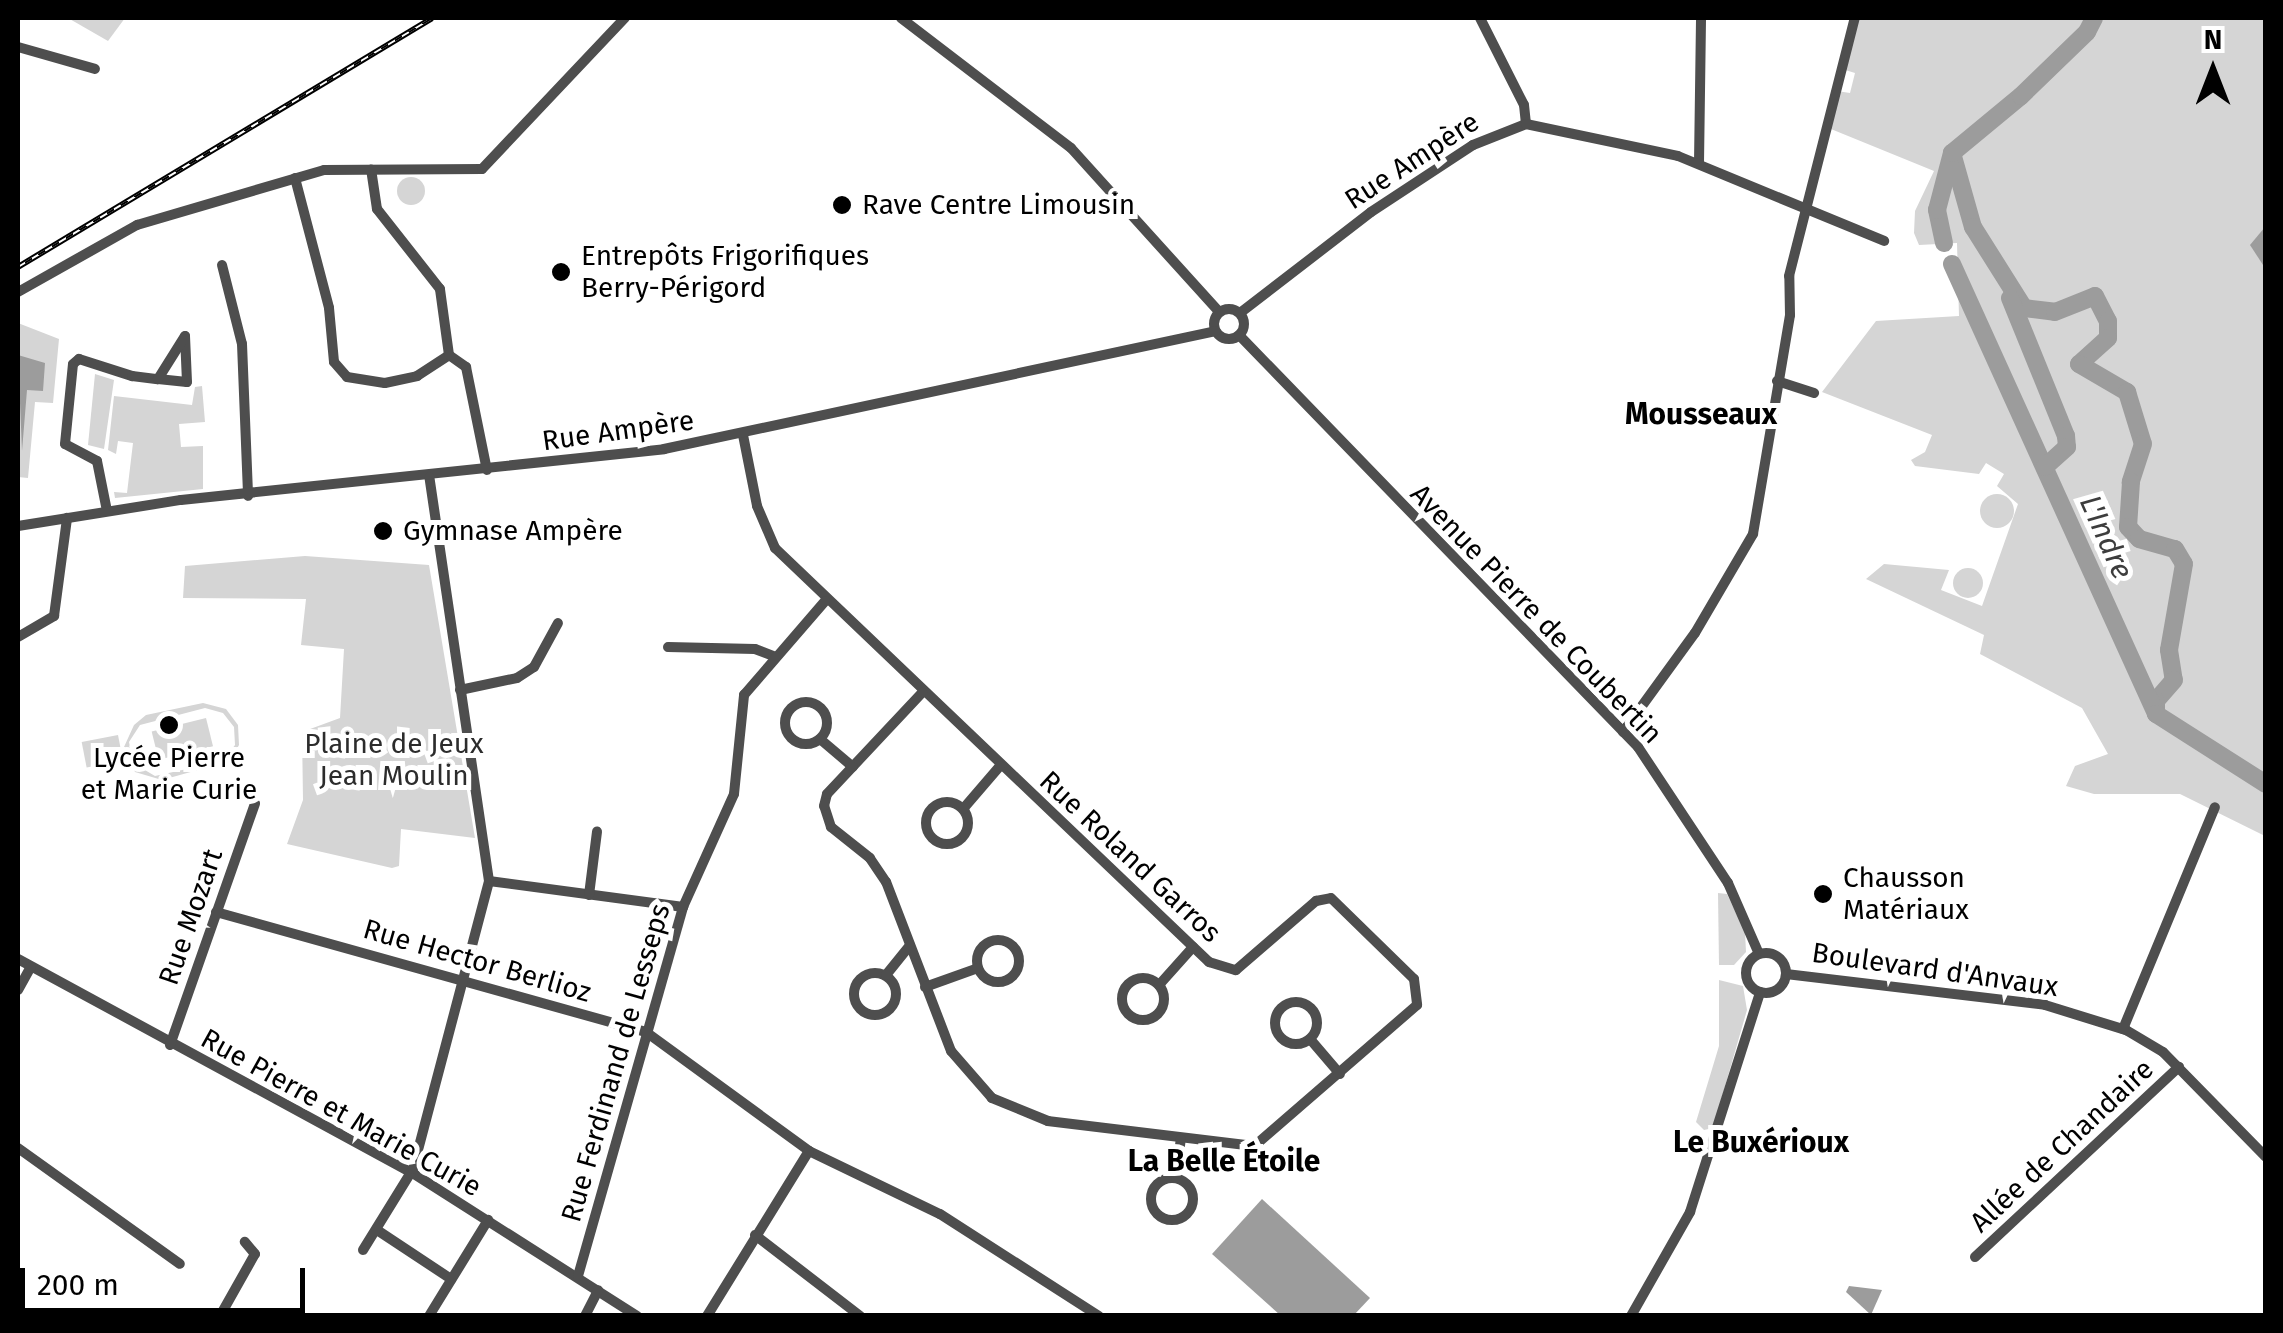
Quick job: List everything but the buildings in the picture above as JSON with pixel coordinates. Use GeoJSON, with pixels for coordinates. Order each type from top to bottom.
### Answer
{"type":"FeatureCollection","features":[{"type":"Feature","properties":{"kind":"street"},"geometry":{"type":"LineString","coordinates":[[18,292],[130,228],[295,178],[349,166],[487,166],[625,18]]}},
{"type":"Feature","properties":{"kind":"street"},"geometry":{"type":"LineString","coordinates":[[901,18],[1071,148],[1219,312],[1240,314],[1239,335],[1224,338],[1216,331],[1219,312]]}},
{"type":"Feature","properties":{"kind":"street"},"geometry":{"type":"LineString","coordinates":[[1480,18],[1524,105],[1526,124],[1699,163],[1804,204],[1884,241]]}},
{"type":"Feature","properties":{"kind":"street"},"geometry":{"type":"LineString","coordinates":[[1699,163],[1701,18]]}},
{"type":"Feature","properties":{"kind":"street"},"geometry":{"type":"LineString","coordinates":[[1623,732],[1686,647],[1754,534],[1804,204],[1855,18]]}},
{"type":"Feature","properties":{"kind":"street"},"geometry":{"type":"LineString","coordinates":[[18,49],[94,69]]}},
{"type":"Feature","properties":{"kind":"street","name":"Rue Ampère"},"geometry":{"type":"LineString","coordinates":[[1240,314],[1371,212],[1474,145],[1526,124]]}},
{"type":"Feature","properties":{"kind":"street"},"geometry":{"type":"LineString","coordinates":[[371,169],[377,209],[440,289],[449,356],[466,367],[486,470]]}},
{"type":"Feature","properties":{"kind":"street"},"geometry":{"type":"LineString","coordinates":[[295,178],[339,372],[385,383],[417,376],[449,356]]}},
{"type":"Feature","properties":{"kind":"street"},"geometry":{"type":"LineString","coordinates":[[222,265],[242,344],[248,496]]}},
{"type":"Feature","properties":{"kind":"street","name":"Rue Ampère"},"geometry":{"type":"LineString","coordinates":[[18,526],[107,511],[429,477],[743,435],[1216,331]]}},
{"type":"Feature","properties":{"kind":"street","name":"Avenue Pierre de Coubertin"},"geometry":{"type":"LineString","coordinates":[[1239,335],[1649,760],[1728,883],[1759,954]]}},
{"type":"Feature","properties":{"kind":"street"},"geometry":{"type":"LineString","coordinates":[[107,511],[97,461],[65,444],[73,364],[79,359],[158,379],[190,378],[186,336],[182,336],[158,379]]}},
{"type":"Feature","properties":{"kind":"street"},"geometry":{"type":"LineString","coordinates":[[1777,381],[1814,393]]}},
{"type":"Feature","properties":{"kind":"street","name":"Rue Roland Garros"},"geometry":{"type":"LineString","coordinates":[[743,435],[757,506],[776,548],[825,602],[1000,766],[1192,947],[1222,970],[1236,970],[1316,901],[1339,901],[1414,980],[1419,995],[1417,1004],[1262,1143],[1181,1138],[1048,1121],[992,1098],[951,1051],[878,867],[826,818],[827,794],[922,693]]}},
{"type":"Feature","properties":{"kind":"street"},"geometry":{"type":"LineString","coordinates":[[364,1250],[411,1172],[489,881],[429,477]]}},
{"type":"Feature","properties":{"kind":"street"},"geometry":{"type":"LineString","coordinates":[[18,637],[54,616],[67,518]]}},
{"type":"Feature","properties":{"kind":"street","name":"Rue Ferdinand de Lesseps"},"geometry":{"type":"LineString","coordinates":[[578,1276],[683,907],[734,794],[744,695],[825,602]]}},
{"type":"Feature","properties":{"kind":"street"},"geometry":{"type":"LineString","coordinates":[[460,690],[517,678],[534,668],[558,624]]}},
{"type":"Feature","properties":{"kind":"street"},"geometry":{"type":"LineString","coordinates":[[668,647],[755,649],[776,657]]}},
{"type":"Feature","properties":{"kind":"street"},"geometry":{"type":"LineString","coordinates":[[809,702],[822,709],[827,722],[820,740],[800,744],[788,735],[785,720],[792,708],[809,702]]}},
{"type":"Feature","properties":{"kind":"street"},"geometry":{"type":"LineString","coordinates":[[820,740],[853,767]]}},
{"type":"Feature","properties":{"kind":"street"},"geometry":{"type":"LineString","coordinates":[[963,808],[1000,766]]}},
{"type":"Feature","properties":{"kind":"street"},"geometry":{"type":"LineString","coordinates":[[950,802],[963,808],[968,821],[961,839],[941,843],[930,835],[926,820],[933,807],[950,802]]}},
{"type":"Feature","properties":{"kind":"street","name":"Rue Mozart"},"geometry":{"type":"LineString","coordinates":[[170,1045],[255,803]]}},
{"type":"Feature","properties":{"kind":"street"},"geometry":{"type":"LineString","coordinates":[[2123,1029],[2215,807]]}},
{"type":"Feature","properties":{"kind":"street"},"geometry":{"type":"LineString","coordinates":[[589,894],[597,832]]}},
{"type":"Feature","properties":{"kind":"street"},"geometry":{"type":"LineString","coordinates":[[489,881],[683,907]]}},
{"type":"Feature","properties":{"kind":"street","name":"Rue Hector Berlioz"},"geometry":{"type":"LineString","coordinates":[[216,912],[646,1032],[808,1152],[940,1214],[1098,1316]]}},
{"type":"Feature","properties":{"kind":"street"},"geometry":{"type":"LineString","coordinates":[[989,941],[1008,942],[1018,953],[1019,966],[1006,980],[992,981],[978,968],[978,952],[989,941]]}},
{"type":"Feature","properties":{"kind":"street"},"geometry":{"type":"LineString","coordinates":[[886,975],[910,945]]}},
{"type":"Feature","properties":{"kind":"street"},"geometry":{"type":"LineString","coordinates":[[1159,985],[1192,947]]}},
{"type":"Feature","properties":{"kind":"street","name":"Avenue Pierre de Coubertin"},"geometry":{"type":"LineString","coordinates":[[1759,954],[1778,956],[1786,974]]}},
{"type":"Feature","properties":{"kind":"street","name":"Avenue Pierre de Coubertin"},"geometry":{"type":"LineString","coordinates":[[1631,1316],[1690,1212],[1760,992],[1746,972],[1759,954]]}},
{"type":"Feature","properties":{"kind":"street","name":"Rue Pierre et Marie Curie"},"geometry":{"type":"LineString","coordinates":[[18,959],[170,1045],[411,1172],[636,1316]]}},
{"type":"Feature","properties":{"kind":"street"},"geometry":{"type":"LineString","coordinates":[[18,990],[31,967]]}},
{"type":"Feature","properties":{"kind":"street"},"geometry":{"type":"LineString","coordinates":[[926,988],[978,968]]}},
{"type":"Feature","properties":{"kind":"street"},"geometry":{"type":"LineString","coordinates":[[866,974],[886,975],[895,986],[893,1005],[877,1015],[862,1010],[854,999],[856,983],[866,974]]}},
{"type":"Feature","properties":{"kind":"street"},"geometry":{"type":"LineString","coordinates":[[1760,992],[1777,989],[1786,974]]}},
{"type":"Feature","properties":{"kind":"street","name":"Boulevard d'Anvaux"},"geometry":{"type":"LineString","coordinates":[[1786,974],[2045,1005],[2123,1029],[2179,1067],[2266,1156]]}},
{"type":"Feature","properties":{"kind":"street"},"geometry":{"type":"LineString","coordinates":[[1146,978],[1159,985],[1164,997],[1157,1015],[1137,1020],[1126,1011],[1122,996],[1129,983],[1146,978]]}},
{"type":"Feature","properties":{"kind":"street"},"geometry":{"type":"LineString","coordinates":[[1300,1002],[1312,1009],[1318,1022],[1310,1040],[1290,1044],[1278,1036],[1275,1020],[1282,1008],[1300,1002]]}},
{"type":"Feature","properties":{"kind":"street"},"geometry":{"type":"LineString","coordinates":[[1310,1040],[1340,1074]]}},
{"type":"Feature","properties":{"kind":"street","name":"Allée de Chandaire"},"geometry":{"type":"LineString","coordinates":[[1975,1257],[2179,1067]]}},
{"type":"Feature","properties":{"kind":"street"},"geometry":{"type":"LineString","coordinates":[[1176,1178],[1181,1138]]}},
{"type":"Feature","properties":{"kind":"street"},"geometry":{"type":"LineString","coordinates":[[18,1148],[180,1264]]}},
{"type":"Feature","properties":{"kind":"street"},"geometry":{"type":"LineString","coordinates":[[706,1316],[808,1152]]}},
{"type":"Feature","properties":{"kind":"street"},"geometry":{"type":"LineString","coordinates":[[1176,1178],[1188,1185],[1193,1204],[1180,1218],[1166,1219],[1154,1211],[1151,1196],[1157,1184],[1176,1178]]}},
{"type":"Feature","properties":{"kind":"street"},"geometry":{"type":"LineString","coordinates":[[429,1316],[488,1220]]}},
{"type":"Feature","properties":{"kind":"street"},"geometry":{"type":"LineString","coordinates":[[377,1230],[451,1280]]}},
{"type":"Feature","properties":{"kind":"street"},"geometry":{"type":"LineString","coordinates":[[755,1235],[860,1316]]}},
{"type":"Feature","properties":{"kind":"street"},"geometry":{"type":"LineString","coordinates":[[220,1316],[255,1254],[245,1242]]}},
{"type":"Feature","properties":{"kind":"street"},"geometry":{"type":"LineString","coordinates":[[585,1316],[598,1290]]}},
{"type":"Feature","properties":{"kind":"green space"},"geometry":{"type":"Polygon","coordinates":[[[68,18],[125,18],[108,41],[68,18]]]}},
{"type":"Feature","properties":{"kind":"green space"},"geometry":{"type":"Polygon","coordinates":[[[1859,18],[2265,18],[2265,836],[2180,794],[2094,794],[2066,786],[2075,766],[2108,754],[2082,708],[1980,654],[1984,635],[1866,579],[1884,564],[1949,570],[1941,590],[1982,606],[2018,504],[1997,486],[2004,474],[1986,463],[1979,474],[1915,466],[1911,460],[1925,452],[1932,435],[1822,392],[1876,321],[1959,316],[1957,243],[1919,245],[1914,233],[1915,211],[1934,171],[1826,127],[1837,91],[1850,93],[1855,73],[1842,69],[1859,18]]]}},
{"type":"Feature","properties":{"kind":"green space"},"geometry":{"type":"Polygon","coordinates":[[[411,177],[421,181],[425,191],[421,201],[411,205],[401,201],[397,191],[401,181],[411,177]]]}},
{"type":"Feature","properties":{"kind":"green space"},"geometry":{"type":"Polygon","coordinates":[[[18,323],[59,339],[53,403],[35,402],[28,478],[18,477],[18,323]]]}},
{"type":"Feature","properties":{"kind":"green space"},"geometry":{"type":"Polygon","coordinates":[[[95,374],[114,380],[104,449],[88,445],[95,374]]]}},
{"type":"Feature","properties":{"kind":"green space"},"geometry":{"type":"Polygon","coordinates":[[[202,386],[205,422],[179,424],[181,447],[203,446],[203,489],[115,498],[114,492],[127,493],[133,443],[118,441],[116,454],[108,450],[114,396],[192,405],[195,387],[202,386]]]}},
{"type":"Feature","properties":{"kind":"green space"},"geometry":{"type":"Polygon","coordinates":[[[1997,494],[2009,499],[2014,511],[2009,523],[1997,528],[1985,523],[1980,511],[1985,499],[1997,494]]]}},
{"type":"Feature","properties":{"kind":"green space","name":"Plaine de Jeux Jean Moulin"},"geometry":{"type":"Polygon","coordinates":[[[305,556],[429,565],[475,838],[401,829],[399,866],[392,868],[287,844],[303,800],[302,732],[340,718],[344,649],[301,645],[306,599],[183,598],[185,566],[305,556]]]}},
{"type":"Feature","properties":{"kind":"green space"},"geometry":{"type":"Polygon","coordinates":[[[1968,568],[1982,577],[1983,583],[1974,597],[1968,598],[1954,589],[1953,583],[1962,569],[1968,568]]]}},
{"type":"Feature","properties":{"kind":"green space"},"geometry":{"type":"Polygon","coordinates":[[[203,703],[226,709],[238,725],[239,745],[230,761],[162,780],[135,772],[124,747],[134,725],[146,715],[203,703]],[[205,708],[140,725],[129,742],[133,763],[155,776],[223,761],[235,745],[234,727],[223,713],[205,708]]]}},
{"type":"Feature","properties":{"kind":"green space"},"geometry":{"type":"Polygon","coordinates":[[[206,718],[213,746],[159,760],[152,732],[206,718]]]}},
{"type":"Feature","properties":{"kind":"green space"},"geometry":{"type":"Polygon","coordinates":[[[118,735],[123,761],[87,768],[82,742],[118,735]]]}},
{"type":"Feature","properties":{"kind":"green space"},"geometry":{"type":"Polygon","coordinates":[[[1718,893],[1727,894],[1745,932],[1746,952],[1734,965],[1719,965],[1718,893]]]}},
{"type":"Feature","properties":{"kind":"green space"},"geometry":{"type":"Polygon","coordinates":[[[1719,980],[1743,986],[1747,1010],[1713,1128],[1704,1130],[1696,1122],[1719,1046],[1719,980]]]}},
{"type":"Feature","properties":{"kind":"shaded area"},"geometry":{"type":"Polygon","coordinates":[[[2266,227],[2265,268],[2250,245],[2266,227]]]}},
{"type":"Feature","properties":{"kind":"shaded area"},"geometry":{"type":"Polygon","coordinates":[[[18,355],[45,363],[43,391],[27,390],[22,451],[18,355]]]}},
{"type":"Feature","properties":{"kind":"shaded area"},"geometry":{"type":"Polygon","coordinates":[[[1262,1199],[1370,1298],[1354,1315],[1280,1315],[1212,1254],[1262,1199]]]}},
{"type":"Feature","properties":{"kind":"shaded area"},"geometry":{"type":"Polygon","coordinates":[[[1849,1286],[1882,1290],[1871,1315],[1846,1292],[1849,1286]]]}},
{"type":"Feature","properties":{"kind":"waterway","name":"L'Indre"},"geometry":{"type":"LineString","coordinates":[[1944,243],[1937,210],[1952,153],[2021,96],[2087,32],[2094,18]]}},
{"type":"Feature","properties":{"kind":"waterway"},"geometry":{"type":"LineString","coordinates":[[1952,153],[1973,227],[2024,308],[2055,312],[2095,296],[2108,321],[2108,338],[2079,364],[2127,392],[2143,444],[2131,482],[2128,527],[2139,539],[2175,549],[2184,564],[2169,650],[2174,680],[2156,701],[2156,714]]}},
{"type":"Feature","properties":{"kind":"waterway","name":"L'Indre"},"geometry":{"type":"LineString","coordinates":[[1952,264],[2156,714],[2266,784]]}},
{"type":"Feature","properties":{"kind":"waterway"},"geometry":{"type":"LineString","coordinates":[[2010,298],[2066,436],[2067,447],[2045,467]]}},
{"type":"Feature","properties":{"kind":"railway"},"geometry":{"type":"LineString","coordinates":[[18,267],[432,18]]}},
{"type":"Feature","properties":{"kind":"place","name":"Rave Centre Limousin"},"geometry":{"type":"Point","coordinates":[842,205]}},
{"type":"Feature","properties":{"kind":"place","name":"Entrepôts Frigorifiques Berry-Périgord"},"geometry":{"type":"Point","coordinates":[561,272]}},
{"type":"Feature","properties":{"kind":"place","name":"Gymnase Ampère"},"geometry":{"type":"Point","coordinates":[383,531]}},
{"type":"Feature","properties":{"kind":"place","name":"Lycée Pierre et Marie Curie"},"geometry":{"type":"Point","coordinates":[169,725]}},
{"type":"Feature","properties":{"kind":"place","name":"Chausson Matériaux"},"geometry":{"type":"Point","coordinates":[1823,894]}},
{"type":"Feature","properties":{"kind":"district","name":"Mousseaux"},"geometry":{"type":"Point","coordinates":[1701,414]}},
{"type":"Feature","properties":{"kind":"district","name":"Le Buxérioux"},"geometry":{"type":"Point","coordinates":[1761,1142]}},
{"type":"Feature","properties":{"kind":"district","name":"La Belle Étoile"},"geometry":{"type":"Point","coordinates":[1224,1161]}}]}
